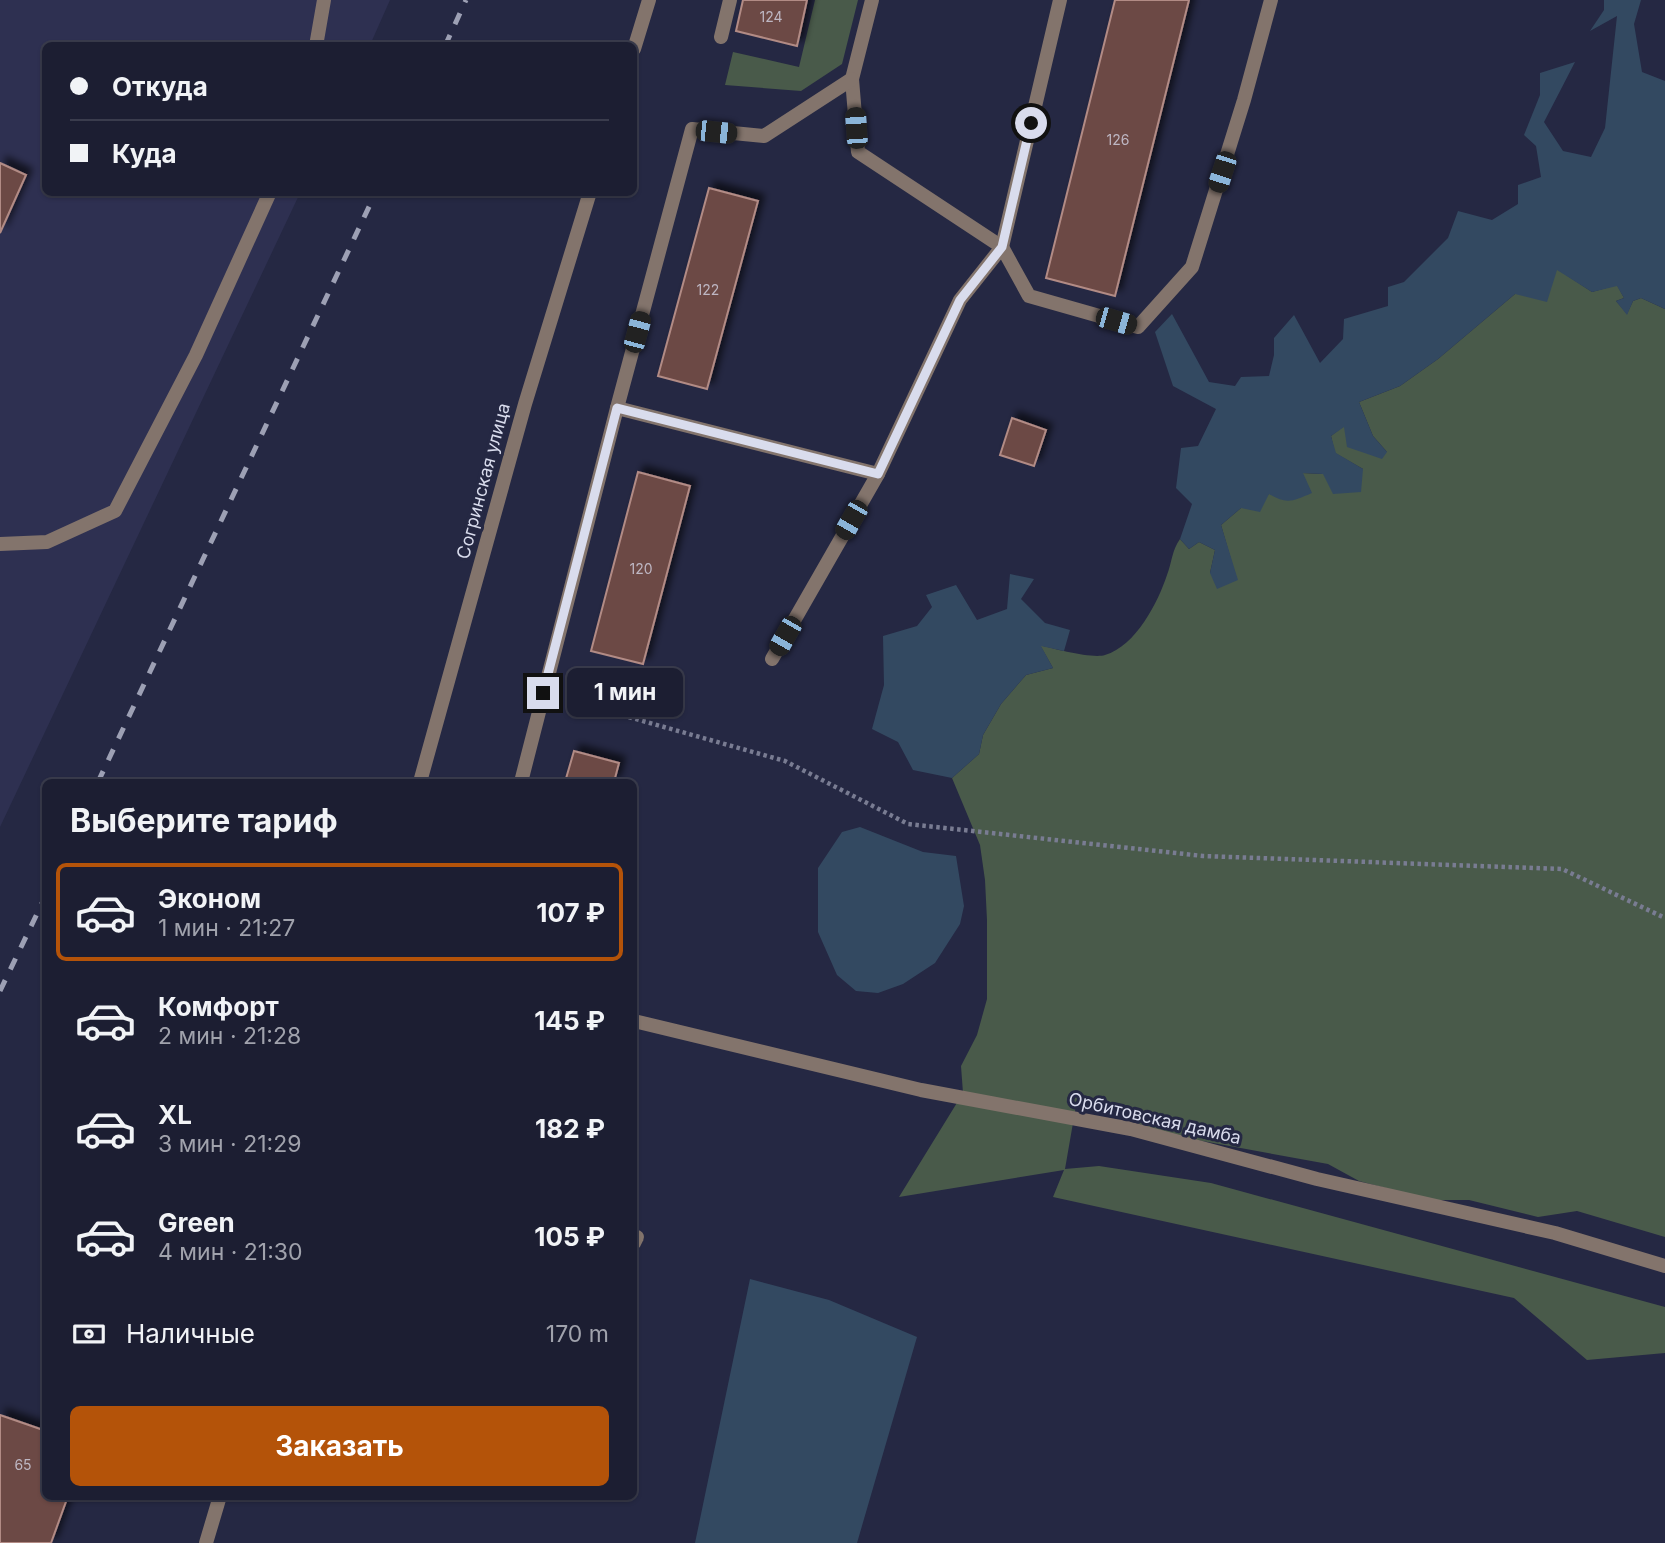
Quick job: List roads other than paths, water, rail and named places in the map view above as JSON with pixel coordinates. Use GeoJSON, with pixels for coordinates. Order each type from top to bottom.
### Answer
{"type":"FeatureCollection","features":[{"type":"Feature","properties":{"kind":"street"},"geometry":{"type":"LineString","coordinates":[[317,42],[324,0]]}},
{"type":"Feature","properties":{"kind":"street"},"geometry":{"type":"LineString","coordinates":[[636,42],[649,0]]}},
{"type":"Feature","properties":{"kind":"street"},"geometry":{"type":"LineString","coordinates":[[721,37],[730,0]]}},
{"type":"Feature","properties":{"kind":"street"},"geometry":{"type":"LineString","coordinates":[[872,0],[852,79],[858,152],[1002,247],[1029,296],[1138,327],[1192,267],[1244,100],[1271,0]]}},
{"type":"Feature","properties":{"kind":"street"},"geometry":{"type":"LineString","coordinates":[[772,659],[878,474],[960,300],[1002,247],[1060,0]]}},
{"type":"Feature","properties":{"kind":"street"},"geometry":{"type":"LineString","coordinates":[[522,779],[692,129],[764,136],[852,79]]}},
{"type":"Feature","properties":{"kind":"street"},"geometry":{"type":"LineString","coordinates":[[0,544],[47,542],[115,511],[196,355],[268,196]]}},
{"type":"Feature","properties":{"kind":"street","name":"Согринская улица"},"geometry":{"type":"LineString","coordinates":[[421,779],[525,404],[589,196]]}},
{"type":"Feature","properties":{"kind":"street"},"geometry":{"type":"LineString","coordinates":[[617,408],[878,474]]}},
{"type":"Feature","properties":{"kind":"street","name":"Орбитовская дамба"},"geometry":{"type":"LineString","coordinates":[[637,1022],[921,1090],[1131,1129],[1317,1179],[1555,1233],[1665,1266]]}},
{"type":"Feature","properties":{"kind":"street"},"geometry":{"type":"LineString","coordinates":[[206,1543],[219,1500]]}},
{"type":"Feature","properties":{"kind":"railway"},"geometry":{"type":"LineString","coordinates":[[447,42],[466,0]]}},
{"type":"Feature","properties":{"kind":"railway"},"geometry":{"type":"LineString","coordinates":[[99,779],[374,196]]}},
{"type":"Feature","properties":{"kind":"railway"},"geometry":{"type":"LineString","coordinates":[[0,991],[42,903]]}}]}
